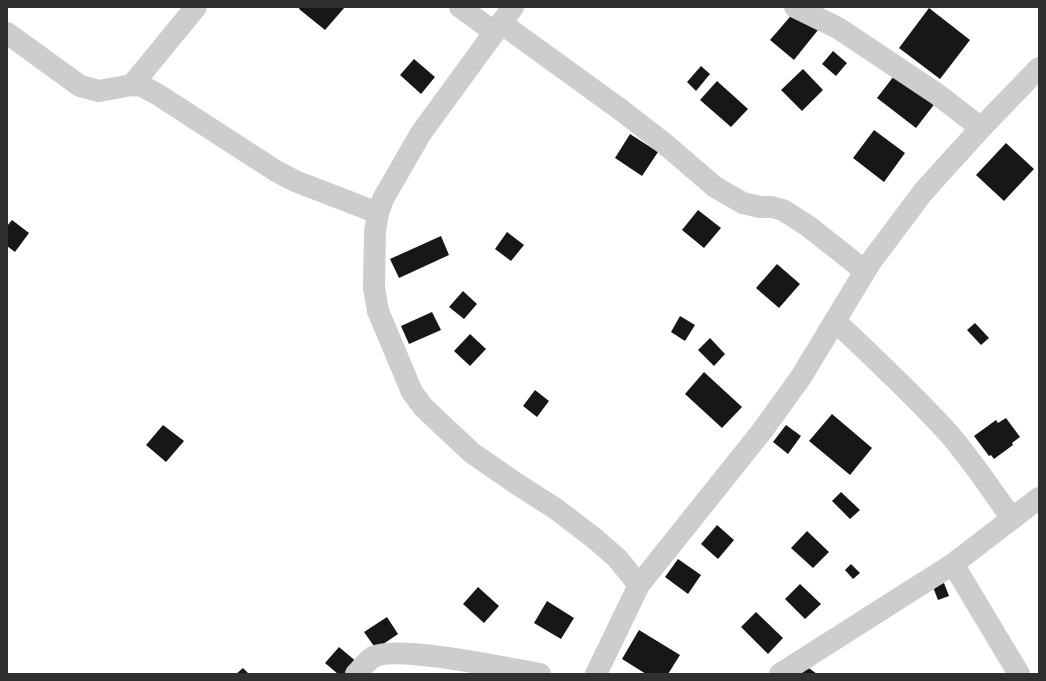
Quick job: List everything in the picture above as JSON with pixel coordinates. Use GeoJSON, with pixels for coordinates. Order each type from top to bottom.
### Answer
{"type":"FeatureCollection","features":[{"type":"Feature","properties":{"kind":"street"},"geometry":{"type":"LineString","coordinates":[[132,85],[196,7]]}},
{"type":"Feature","properties":{"kind":"street"},"geometry":{"type":"LineString","coordinates":[[460,7],[503,20],[665,144],[715,187],[743,203],[783,210],[808,226],[865,271]]}},
{"type":"Feature","properties":{"kind":"street"},"geometry":{"type":"LineString","coordinates":[[794,7],[838,28],[937,94],[981,128]]}},
{"type":"Feature","properties":{"kind":"street"},"geometry":{"type":"LineString","coordinates":[[503,20],[421,132],[383,199],[378,213],[375,232],[374,288],[378,311],[412,392],[423,407],[472,452],[517,484],[556,509],[588,533],[617,558],[639,585]]}},
{"type":"Feature","properties":{"kind":"street"},"geometry":{"type":"LineString","coordinates":[[7,33],[80,86],[99,91],[132,85],[142,86],[157,94],[276,171],[295,181],[378,213]]}},
{"type":"Feature","properties":{"kind":"street"},"geometry":{"type":"LineString","coordinates":[[596,674],[639,585],[762,431],[801,377],[865,271],[923,192],[981,128],[1039,68]]}},
{"type":"Feature","properties":{"kind":"street"},"geometry":{"type":"LineString","coordinates":[[835,321],[908,391],[950,436],[1012,518]]}},
{"type":"Feature","properties":{"kind":"street"},"geometry":{"type":"LineString","coordinates":[[780,674],[953,564],[1039,498]]}},
{"type":"Feature","properties":{"kind":"street"},"geometry":{"type":"LineString","coordinates":[[953,564],[1019,674]]}},
{"type":"Feature","properties":{"kind":"street"},"geometry":{"type":"LineString","coordinates":[[356,674],[373,657],[390,653],[441,656],[540,674]]}},
{"type":"Feature","properties":{"kind":"building"},"geometry":{"type":"Polygon","coordinates":[[[300,7],[345,7],[325,30],[299,9],[300,7]]]}},
{"type":"Feature","properties":{"kind":"building"},"geometry":{"type":"Polygon","coordinates":[[[929,8],[970,40],[940,79],[899,48],[929,8]]]}},
{"type":"Feature","properties":{"kind":"building"},"geometry":{"type":"Polygon","coordinates":[[[795,11],[818,30],[794,60],[770,40],[795,11]]]}},
{"type":"Feature","properties":{"kind":"building"},"geometry":{"type":"Polygon","coordinates":[[[833,51],[847,63],[836,76],[822,64],[833,51]]]}},
{"type":"Feature","properties":{"kind":"building"},"geometry":{"type":"Polygon","coordinates":[[[414,59],[435,77],[421,94],[400,75],[414,59]]]}},
{"type":"Feature","properties":{"kind":"building"},"geometry":{"type":"Polygon","coordinates":[[[701,66],[710,74],[696,91],[687,82],[701,66]]]}},
{"type":"Feature","properties":{"kind":"building"},"geometry":{"type":"Polygon","coordinates":[[[803,69],[823,90],[802,111],[781,90],[803,69]]]}},
{"type":"Feature","properties":{"kind":"building"},"geometry":{"type":"Polygon","coordinates":[[[897,72],[936,102],[916,128],[877,98],[897,72]]]}},
{"type":"Feature","properties":{"kind":"building"},"geometry":{"type":"Polygon","coordinates":[[[717,81],[748,109],[731,127],[700,100],[717,81]]]}},
{"type":"Feature","properties":{"kind":"building"},"geometry":{"type":"Polygon","coordinates":[[[874,130],[905,153],[884,182],[853,158],[874,130]]]}},
{"type":"Feature","properties":{"kind":"building"},"geometry":{"type":"Polygon","coordinates":[[[630,134],[658,152],[642,176],[615,158],[630,134]]]}},
{"type":"Feature","properties":{"kind":"building"},"geometry":{"type":"Polygon","coordinates":[[[1006,143],[1034,169],[1004,201],[976,175],[1006,143]]]}},
{"type":"Feature","properties":{"kind":"building"},"geometry":{"type":"Polygon","coordinates":[[[698,210],[721,228],[704,248],[682,230],[698,210]]]}},
{"type":"Feature","properties":{"kind":"building"},"geometry":{"type":"Polygon","coordinates":[[[12,220],[29,233],[15,252],[7,246],[7,226],[12,220]]]}},
{"type":"Feature","properties":{"kind":"building"},"geometry":{"type":"Polygon","coordinates":[[[507,232],[524,245],[511,261],[495,249],[507,232]]]}},
{"type":"Feature","properties":{"kind":"building"},"geometry":{"type":"Polygon","coordinates":[[[441,236],[449,255],[399,278],[390,259],[441,236]]]}},
{"type":"Feature","properties":{"kind":"building"},"geometry":{"type":"Polygon","coordinates":[[[777,264],[800,284],[779,308],[756,288],[777,264]]]}},
{"type":"Feature","properties":{"kind":"building"},"geometry":{"type":"Polygon","coordinates":[[[463,291],[477,304],[464,319],[449,307],[463,291]]]}},
{"type":"Feature","properties":{"kind":"building"},"geometry":{"type":"Polygon","coordinates":[[[432,312],[441,330],[409,344],[401,326],[432,312]]]}},
{"type":"Feature","properties":{"kind":"building"},"geometry":{"type":"Polygon","coordinates":[[[680,316],[695,325],[685,341],[671,332],[680,316]]]}},
{"type":"Feature","properties":{"kind":"building"},"geometry":{"type":"Polygon","coordinates":[[[975,323],[989,338],[981,345],[967,330],[975,323]]]}},
{"type":"Feature","properties":{"kind":"building"},"geometry":{"type":"Polygon","coordinates":[[[470,334],[486,349],[470,366],[454,351],[470,334]]]}},
{"type":"Feature","properties":{"kind":"building"},"geometry":{"type":"Polygon","coordinates":[[[710,338],[725,354],[714,366],[698,350],[710,338]]]}},
{"type":"Feature","properties":{"kind":"building"},"geometry":{"type":"Polygon","coordinates":[[[704,372],[742,407],[722,428],[685,394],[704,372]]]}},
{"type":"Feature","properties":{"kind":"building"},"geometry":{"type":"Polygon","coordinates":[[[535,390],[549,401],[537,417],[523,406],[535,390]]]}},
{"type":"Feature","properties":{"kind":"building"},"geometry":{"type":"Polygon","coordinates":[[[832,414],[872,448],[850,475],[809,441],[832,414]]]}},
{"type":"Feature","properties":{"kind":"building"},"geometry":{"type":"Polygon","coordinates":[[[1006,418],[1020,437],[1012,443],[1013,445],[994,459],[991,455],[989,456],[974,436],[996,420],[998,423],[1006,418]]]}},
{"type":"Feature","properties":{"kind":"building"},"geometry":{"type":"Polygon","coordinates":[[[163,425],[184,441],[166,462],[146,445],[163,425]]]}},
{"type":"Feature","properties":{"kind":"building"},"geometry":{"type":"Polygon","coordinates":[[[786,425],[801,436],[788,454],[773,442],[786,425]]]}},
{"type":"Feature","properties":{"kind":"building"},"geometry":{"type":"Polygon","coordinates":[[[841,492],[860,510],[850,519],[832,501],[841,492]]]}},
{"type":"Feature","properties":{"kind":"building"},"geometry":{"type":"Polygon","coordinates":[[[717,525],[734,540],[718,559],[701,544],[717,525]]]}},
{"type":"Feature","properties":{"kind":"building"},"geometry":{"type":"Polygon","coordinates":[[[807,531],[829,552],[813,568],[791,548],[807,531]]]}},
{"type":"Feature","properties":{"kind":"building"},"geometry":{"type":"Polygon","coordinates":[[[678,559],[701,575],[688,594],[665,577],[678,559]]]}},
{"type":"Feature","properties":{"kind":"building"},"geometry":{"type":"Polygon","coordinates":[[[851,564],[860,573],[853,579],[845,570],[851,564]]]}},
{"type":"Feature","properties":{"kind":"building"},"geometry":{"type":"Polygon","coordinates":[[[944,583],[949,596],[938,600],[933,587],[944,583]]]}},
{"type":"Feature","properties":{"kind":"building"},"geometry":{"type":"Polygon","coordinates":[[[800,584],[821,604],[805,619],[785,599],[800,584]]]}},
{"type":"Feature","properties":{"kind":"building"},"geometry":{"type":"Polygon","coordinates":[[[478,587],[499,606],[484,623],[463,604],[478,587]]]}},
{"type":"Feature","properties":{"kind":"building"},"geometry":{"type":"Polygon","coordinates":[[[547,601],[574,618],[561,639],[534,623],[547,601]]]}},
{"type":"Feature","properties":{"kind":"building"},"geometry":{"type":"Polygon","coordinates":[[[756,612],[783,638],[768,654],[741,627],[756,612]]]}},
{"type":"Feature","properties":{"kind":"building"},"geometry":{"type":"Polygon","coordinates":[[[387,617],[398,634],[376,649],[364,632],[387,617]]]}},
{"type":"Feature","properties":{"kind":"building"},"geometry":{"type":"Polygon","coordinates":[[[639,630],[680,655],[668,674],[646,674],[622,659],[639,630]]]}},
{"type":"Feature","properties":{"kind":"building"},"geometry":{"type":"Polygon","coordinates":[[[339,647],[358,663],[348,674],[338,674],[325,663],[339,647]]]}},
{"type":"Feature","properties":{"kind":"building"},"geometry":{"type":"Polygon","coordinates":[[[806,666],[817,674],[800,674],[806,666]]]}},
{"type":"Feature","properties":{"kind":"building"},"geometry":{"type":"Polygon","coordinates":[[[243,668],[249,674],[236,674],[243,668]]]}}]}
